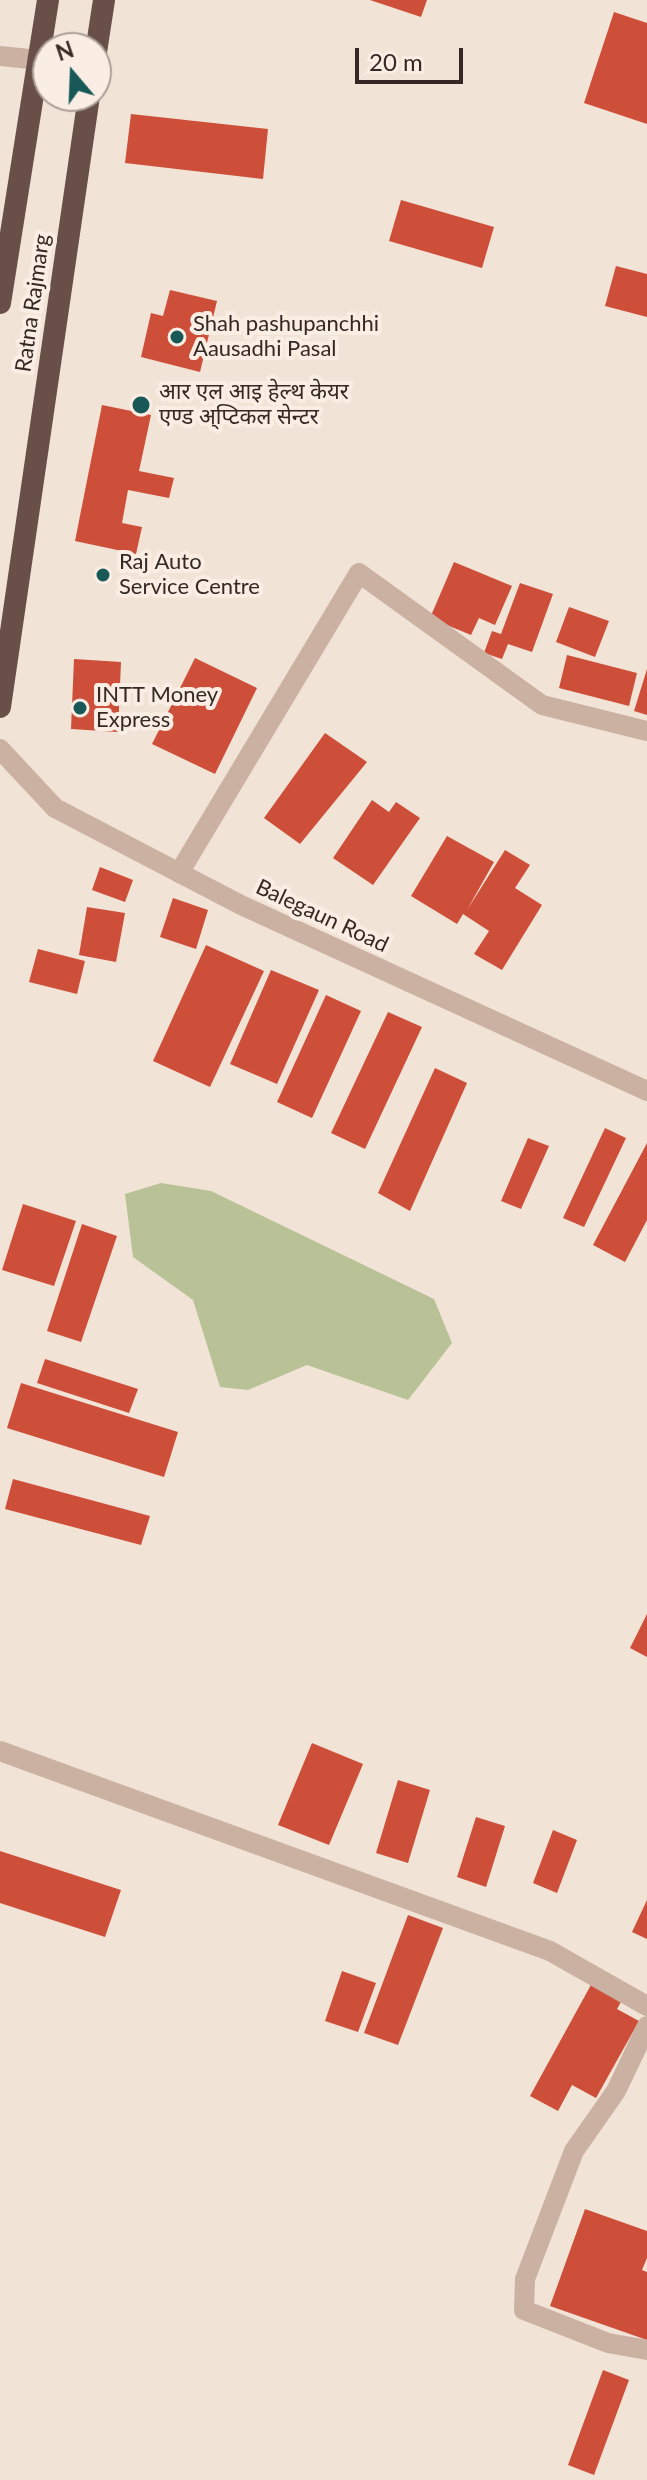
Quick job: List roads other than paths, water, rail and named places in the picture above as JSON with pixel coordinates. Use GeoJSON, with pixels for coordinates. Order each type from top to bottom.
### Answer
{"type":"FeatureCollection","features":[{"type":"Feature","properties":{"kind":"highway","name":"Ratna Rajmarg"},"geometry":{"type":"LineString","coordinates":[[43,32],[48,0]]}},
{"type":"Feature","properties":{"kind":"highway"},"geometry":{"type":"LineString","coordinates":[[99,32],[104,0]]}},
{"type":"Feature","properties":{"kind":"highway","name":"Ratna Rajmarg"},"geometry":{"type":"LineString","coordinates":[[0,303],[32,104]]}},
{"type":"Feature","properties":{"kind":"highway","name":"Ratna Rajmarg"},"geometry":{"type":"LineString","coordinates":[[0,707],[87,112]]}},
{"type":"Feature","properties":{"kind":"street"},"geometry":{"type":"LineString","coordinates":[[0,56],[32,59]]}},
{"type":"Feature","properties":{"kind":"street"},"geometry":{"type":"LineString","coordinates":[[179,873],[359,573],[542,705],[647,731]]}},
{"type":"Feature","properties":{"kind":"street","name":"Balegaun Road"},"geometry":{"type":"LineString","coordinates":[[0,749],[55,808],[241,905],[647,1091]]}},
{"type":"Feature","properties":{"kind":"street"},"geometry":{"type":"LineString","coordinates":[[0,1751],[550,1951],[647,2006]]}},
{"type":"Feature","properties":{"kind":"street"},"geometry":{"type":"LineString","coordinates":[[647,2026],[616,2091],[574,2151],[525,2279],[524,2310],[608,2343],[647,2350]]}},
{"type":"Feature","properties":{"kind":"place","name":"Shah pashupanchhi Aausadhi Pasal"},"geometry":{"type":"Point","coordinates":[177,337]}},
{"type":"Feature","properties":{"kind":"place","name":"आर एल आइ हेल्थ केयर एण्ड अ्प्टिकल सेन्टर"},"geometry":{"type":"Point","coordinates":[141,405]}},
{"type":"Feature","properties":{"kind":"place","name":"Raj Auto Service Centre"},"geometry":{"type":"Point","coordinates":[103,575]}},
{"type":"Feature","properties":{"kind":"place","name":"INTT Money Express"},"geometry":{"type":"Point","coordinates":[80,708]}}]}
